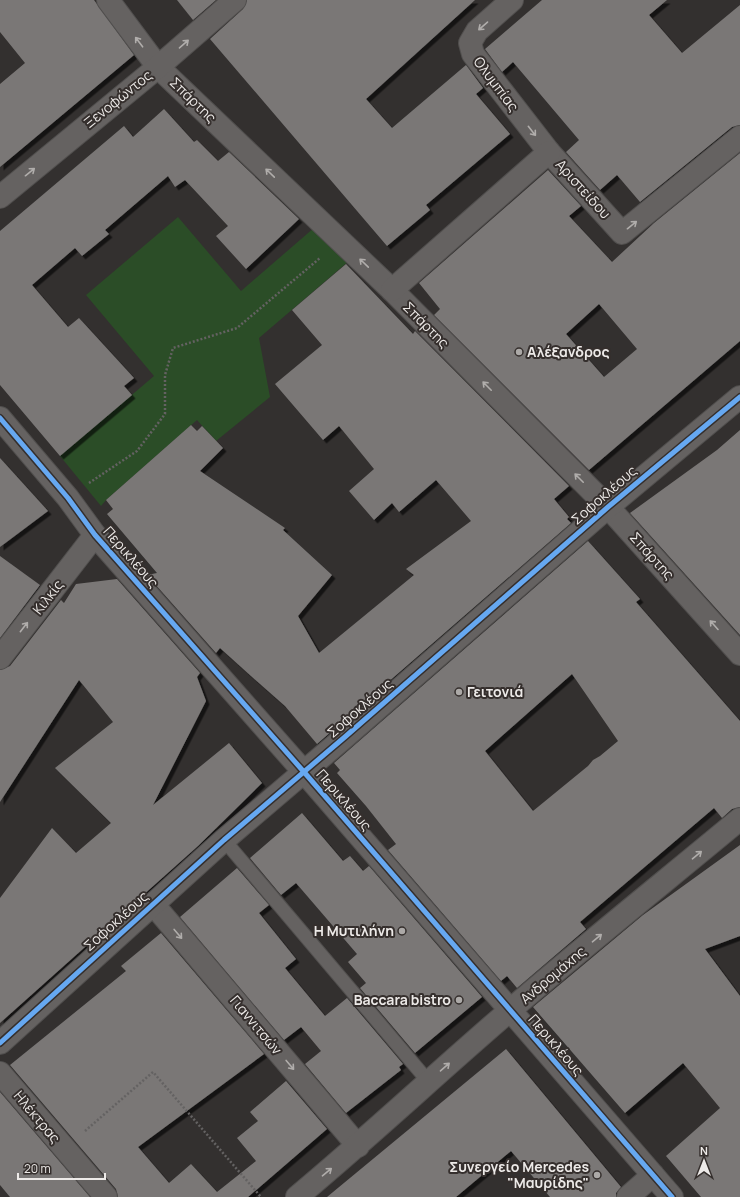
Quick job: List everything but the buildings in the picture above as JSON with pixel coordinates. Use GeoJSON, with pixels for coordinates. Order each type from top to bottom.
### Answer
{"type":"FeatureCollection","features":[{"type":"Feature","properties":{"kind":"street","name":"Σπάρτης"},"geometry":{"type":"LineString","coordinates":[[108,0],[158,67],[392,290],[608,507],[740,654]]}},
{"type":"Feature","properties":{"kind":"street","name":"Ξενοφώντος"},"geometry":{"type":"LineString","coordinates":[[0,196],[158,67],[235,0]]}},
{"type":"Feature","properties":{"kind":"street","name":"Ολυμπίας"},"geometry":{"type":"LineString","coordinates":[[512,0],[477,31],[470,43],[473,54],[549,152]]}},
{"type":"Feature","properties":{"kind":"street","name":"Αριστείδου"},"geometry":{"type":"LineString","coordinates":[[392,290],[549,152],[622,233],[740,137]]}},
{"type":"Feature","properties":{"kind":"street","name":"Σοφοκλέους"},"geometry":{"type":"LineString","coordinates":[[0,1043],[224,840],[346,736],[608,507],[740,397]]}},
{"type":"Feature","properties":{"kind":"street","name":"Περικλέους"},"geometry":{"type":"LineString","coordinates":[[0,418],[68,498],[95,535],[304,772],[672,1197]]}},
{"type":"Feature","properties":{"kind":"street","name":"Κιλκίς"},"geometry":{"type":"LineString","coordinates":[[0,658],[95,535]]}},
{"type":"Feature","properties":{"kind":"street","name":"Ανδρομάχης"},"geometry":{"type":"LineString","coordinates":[[297,1197],[358,1146],[428,1081],[510,1010],[740,819]]}},
{"type":"Feature","properties":{"kind":"street","name":"Γιαννιτσών"},"geometry":{"type":"LineString","coordinates":[[153,904],[358,1146]]}},
{"type":"Feature","properties":{"kind":"street","name":"Ηλέκτρας"},"geometry":{"type":"LineString","coordinates":[[0,1073],[106,1197]]}},
{"type":"Feature","properties":{"kind":"street"},"geometry":{"type":"LineString","coordinates":[[628,1197],[653,1175]]}},
{"type":"Feature","properties":{"kind":"lane"},"geometry":{"type":"LineString","coordinates":[[224,840],[428,1081]]}},
{"type":"Feature","properties":{"kind":"path"},"geometry":{"type":"LineString","coordinates":[[68,498],[137,451],[165,414],[165,375],[173,348],[237,328],[340,240]]}},
{"type":"Feature","properties":{"kind":"path"},"geometry":{"type":"LineString","coordinates":[[64,1149],[153,1072],[261,1197]]}},
{"type":"Feature","properties":{"kind":"green space"},"geometry":{"type":"Polygon","coordinates":[[[178,217],[241,291],[315,227],[350,260],[259,338],[270,397],[216,441],[197,420],[101,506],[60,456],[154,376],[86,295],[178,217]]]}},
{"type":"Feature","properties":{"kind":"cycle path"},"geometry":{"type":"LineString","coordinates":[[0,1043],[224,840],[346,736],[608,507],[740,397]]}},
{"type":"Feature","properties":{"kind":"cycle path"},"geometry":{"type":"LineString","coordinates":[[0,418],[68,498],[95,535],[304,772],[672,1197]]}},
{"type":"Feature","properties":{"kind":"place","name":"Αλέξανδρος"},"geometry":{"type":"Point","coordinates":[519,352]}},
{"type":"Feature","properties":{"kind":"place","name":"Γειτονιά"},"geometry":{"type":"Point","coordinates":[459,692]}},
{"type":"Feature","properties":{"kind":"place","name":"Η Μυτιλήνη"},"geometry":{"type":"Point","coordinates":[402,931]}},
{"type":"Feature","properties":{"kind":"place","name":"Baccara bistro"},"geometry":{"type":"Point","coordinates":[459,1000]}},
{"type":"Feature","properties":{"kind":"place","name":"Συνεργείο Mercedes \"Μαυρίδης\""},"geometry":{"type":"Point","coordinates":[597,1175]}}]}
